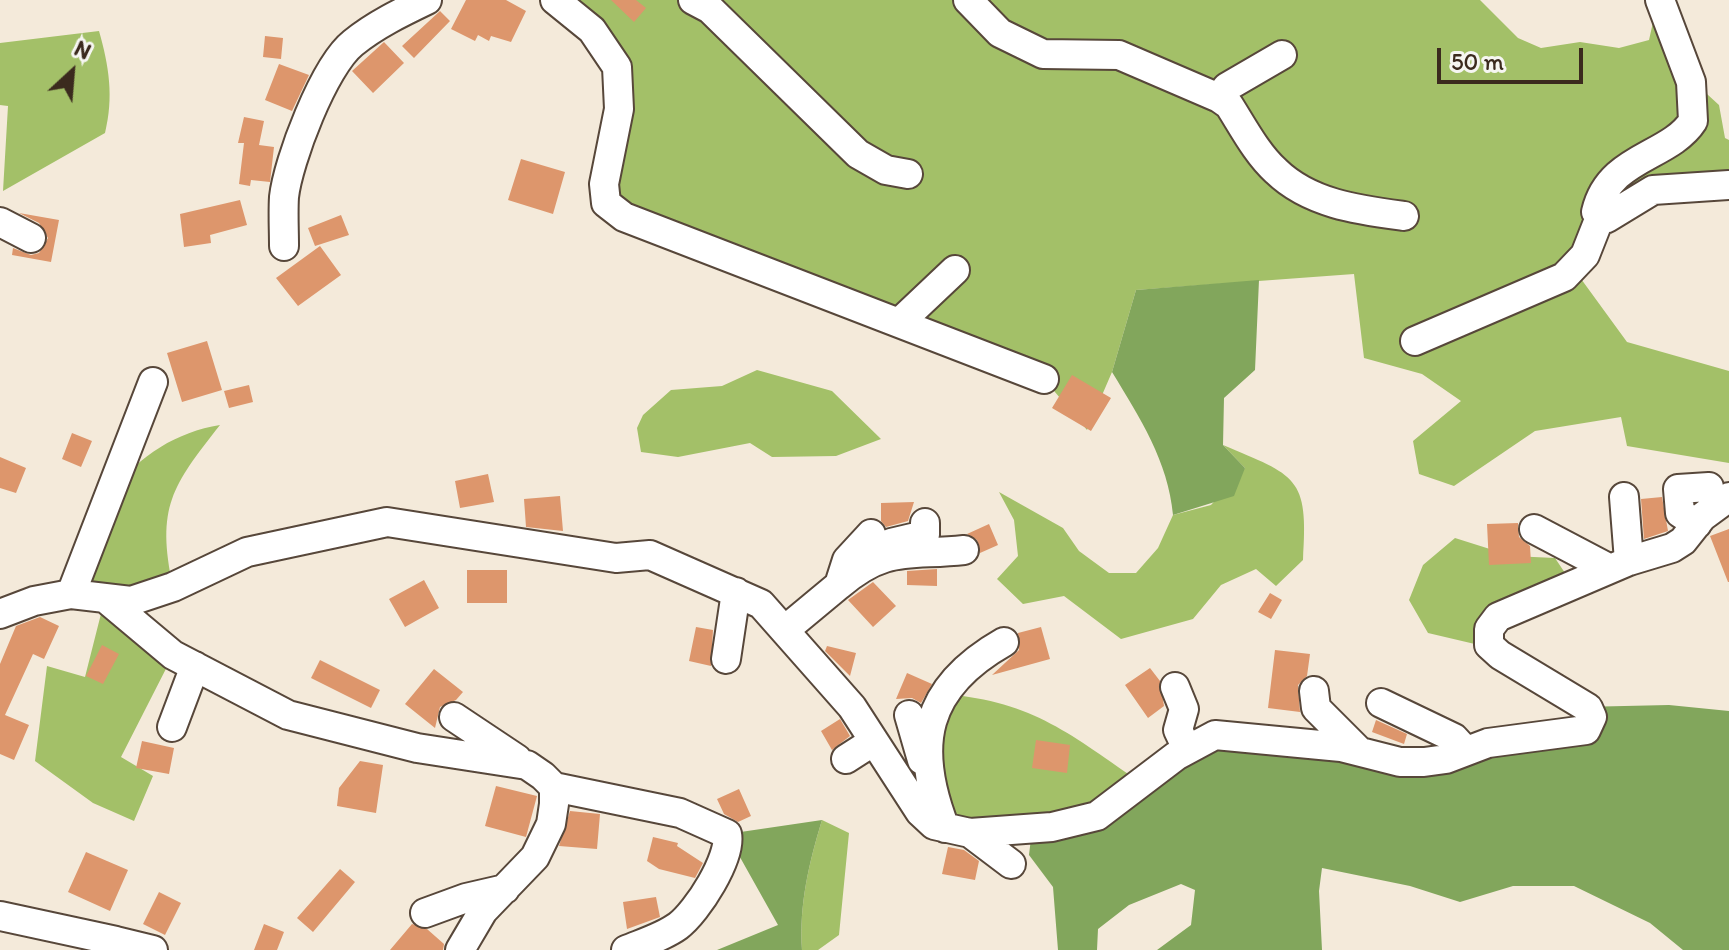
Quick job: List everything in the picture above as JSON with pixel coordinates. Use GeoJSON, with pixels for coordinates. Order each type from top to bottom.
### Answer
{"type":"FeatureCollection","features":[{"type":"Feature","properties":{"kind":"street"},"geometry":{"type":"LineString","coordinates":[[284,246],[284,196],[299,139],[322,89],[350,44],[397,14],[427,0]]}},
{"type":"Feature","properties":{"kind":"street"},"geometry":{"type":"LineString","coordinates":[[693,0],[710,9],[858,154],[886,170],[908,174]]}},
{"type":"Feature","properties":{"kind":"street"},"geometry":{"type":"LineString","coordinates":[[968,0],[1000,33],[1043,54],[1119,55],[1219,98],[1229,105],[1276,171],[1301,188],[1329,202],[1404,216]]}},
{"type":"Feature","properties":{"kind":"street"},"geometry":{"type":"LineString","coordinates":[[1660,0],[1691,82],[1693,121],[1679,135],[1611,181],[1596,212],[1600,217],[1607,218],[1653,190],[1729,185]]}},
{"type":"Feature","properties":{"kind":"street"},"geometry":{"type":"LineString","coordinates":[[568,3],[592,30],[617,67],[619,109],[604,184],[606,203],[624,217],[1044,379]]}},
{"type":"Feature","properties":{"kind":"street"},"geometry":{"type":"LineString","coordinates":[[1219,98],[1227,87],[1282,55]]}},
{"type":"Feature","properties":{"kind":"street"},"geometry":{"type":"LineString","coordinates":[[1415,341],[1564,277],[1585,255],[1600,217]]}},
{"type":"Feature","properties":{"kind":"street"},"geometry":{"type":"LineString","coordinates":[[0,222],[31,238]]}},
{"type":"Feature","properties":{"kind":"street"},"geometry":{"type":"LineString","coordinates":[[900,322],[955,270]]}},
{"type":"Feature","properties":{"kind":"street"},"geometry":{"type":"LineString","coordinates":[[71,594],[153,382]]}},
{"type":"Feature","properties":{"kind":"street"},"geometry":{"type":"LineString","coordinates":[[958,831],[1052,827],[1097,816],[1187,749],[1215,735],[1238,734],[1358,750],[1400,762],[1424,762],[1513,738],[1586,730],[1592,717],[1588,708],[1500,655],[1487,637],[1498,617],[1619,565],[1672,548],[1694,527],[1719,492]]}},
{"type":"Feature","properties":{"kind":"street"},"geometry":{"type":"LineString","coordinates":[[1619,565],[1624,497]]}},
{"type":"Feature","properties":{"kind":"street"},"geometry":{"type":"LineString","coordinates":[[1694,527],[1729,520]]}},
{"type":"Feature","properties":{"kind":"street"},"geometry":{"type":"LineString","coordinates":[[0,614],[34,601],[71,594],[131,601],[173,587],[247,552],[387,522],[616,558],[650,555],[761,604],[852,707],[920,812],[1011,864]]}},
{"type":"Feature","properties":{"kind":"street"},"geometry":{"type":"LineString","coordinates":[[786,629],[891,542],[925,535],[925,523]]}},
{"type":"Feature","properties":{"kind":"street"},"geometry":{"type":"LineString","coordinates":[[1534,529],[1619,565]]}},
{"type":"Feature","properties":{"kind":"street"},"geometry":{"type":"LineString","coordinates":[[839,585],[847,560],[871,534]]}},
{"type":"Feature","properties":{"kind":"street"},"geometry":{"type":"LineString","coordinates":[[863,565],[900,552],[964,550]]}},
{"type":"Feature","properties":{"kind":"street"},"geometry":{"type":"LineString","coordinates":[[726,659],[736,592]]}},
{"type":"Feature","properties":{"kind":"street"},"geometry":{"type":"LineString","coordinates":[[105,598],[173,655],[288,715],[417,748],[527,765]]}},
{"type":"Feature","properties":{"kind":"street"},"geometry":{"type":"LineString","coordinates":[[927,772],[926,746],[945,694],[981,655],[1004,642]]}},
{"type":"Feature","properties":{"kind":"street"},"geometry":{"type":"LineString","coordinates":[[172,727],[195,666]]}},
{"type":"Feature","properties":{"kind":"street"},"geometry":{"type":"LineString","coordinates":[[1175,687],[1184,709],[1178,730],[1187,749]]}},
{"type":"Feature","properties":{"kind":"street"},"geometry":{"type":"LineString","coordinates":[[1314,691],[1316,708],[1358,750]]}},
{"type":"Feature","properties":{"kind":"street"},"geometry":{"type":"LineString","coordinates":[[1381,703],[1454,738],[1466,751]]}},
{"type":"Feature","properties":{"kind":"street"},"geometry":{"type":"LineString","coordinates":[[909,715],[927,772],[958,831]]}},
{"type":"Feature","properties":{"kind":"street"},"geometry":{"type":"LineString","coordinates":[[454,717],[527,765],[554,787],[680,813],[727,834],[729,846],[725,858],[691,914],[677,927],[626,950]]}},
{"type":"Feature","properties":{"kind":"street"},"geometry":{"type":"LineString","coordinates":[[846,759],[874,741]]}},
{"type":"Feature","properties":{"kind":"street"},"geometry":{"type":"LineString","coordinates":[[460,950],[483,911],[535,857],[551,824],[554,787]]}},
{"type":"Feature","properties":{"kind":"street"},"geometry":{"type":"LineString","coordinates":[[425,913],[466,898],[507,889]]}},
{"type":"Feature","properties":{"kind":"street"},"geometry":{"type":"LineString","coordinates":[[0,916],[121,946],[153,950]]}},
{"type":"Feature","properties":{"kind":"green space"},"geometry":{"type":"Polygon","coordinates":[[[574,0],[1480,0],[1518,38],[1541,48],[1580,42],[1619,48],[1649,40],[1658,0],[1696,84],[1719,105],[1725,138],[1729,140],[1729,182],[1600,217],[1576,272],[1627,342],[1729,371],[1729,463],[1627,446],[1621,417],[1535,431],[1454,486],[1419,474],[1413,441],[1461,401],[1422,374],[1364,358],[1354,274],[1136,290],[1112,372],[1087,430],[1044,379],[606,203],[619,109],[574,0]]]}},
{"type":"Feature","properties":{"kind":"green space"},"geometry":{"type":"Polygon","coordinates":[[[99,31],[109,82],[105,133],[3,191],[8,106],[0,105],[0,43],[99,31]]]}},
{"type":"Feature","properties":{"kind":"green space"},"geometry":{"type":"Polygon","coordinates":[[[1259,280],[1255,370],[1224,398],[1223,445],[1245,468],[1234,496],[1173,515],[1159,458],[1112,372],[1136,290],[1259,280]]]}},
{"type":"Feature","properties":{"kind":"green space"},"geometry":{"type":"Polygon","coordinates":[[[757,370],[832,391],[881,439],[836,456],[772,457],[750,443],[678,457],[641,452],[637,428],[643,415],[671,390],[722,386],[757,370]]]}},
{"type":"Feature","properties":{"kind":"green space"},"geometry":{"type":"Polygon","coordinates":[[[220,425],[190,465],[172,499],[166,537],[173,587],[131,601],[173,655],[121,757],[153,776],[134,821],[93,803],[35,761],[47,666],[85,677],[105,598],[71,594],[95,525],[112,491],[135,466],[160,447],[189,433],[220,425]]]}},
{"type":"Feature","properties":{"kind":"green space"},"geometry":{"type":"Polygon","coordinates":[[[1223,445],[1282,473],[1300,495],[1303,560],[1276,586],[1256,569],[1221,585],[1193,619],[1121,639],[1064,596],[1023,604],[997,579],[1018,556],[1014,520],[999,492],[1063,528],[1079,551],[1109,573],[1136,573],[1158,548],[1173,515],[1211,505],[1245,468],[1223,445]]]}},
{"type":"Feature","properties":{"kind":"green space"},"geometry":{"type":"Polygon","coordinates":[[[1455,538],[1512,556],[1555,558],[1573,585],[1479,645],[1428,633],[1409,600],[1423,565],[1455,538]]]}},
{"type":"Feature","properties":{"kind":"green space"},"geometry":{"type":"Polygon","coordinates":[[[945,694],[976,698],[1028,713],[1072,736],[1143,784],[1106,813],[945,828],[931,793],[945,694]]]}},
{"type":"Feature","properties":{"kind":"green space"},"geometry":{"type":"Polygon","coordinates":[[[1669,705],[1729,711],[1729,950],[1683,950],[1650,923],[1574,886],[1513,886],[1460,902],[1410,886],[1322,868],[1319,891],[1322,950],[1157,950],[1191,925],[1195,890],[1181,884],[1129,905],[1098,929],[1097,950],[1058,950],[1053,887],[1029,855],[1032,830],[1106,813],[1218,739],[1388,757],[1584,722],[1580,707],[1669,705]]]}},
{"type":"Feature","properties":{"kind":"green space"},"geometry":{"type":"Polygon","coordinates":[[[822,820],[849,833],[839,935],[818,950],[802,950],[806,884],[822,820]]]}},
{"type":"Feature","properties":{"kind":"green space"},"geometry":{"type":"Polygon","coordinates":[[[822,820],[806,884],[802,950],[717,950],[778,925],[727,834],[822,820]]]}},
{"type":"Feature","properties":{"kind":"building"},"geometry":{"type":"Polygon","coordinates":[[[466,0],[506,0],[526,11],[511,42],[491,36],[489,41],[478,35],[475,41],[451,29],[466,0]]]}},
{"type":"Feature","properties":{"kind":"building"},"geometry":{"type":"Polygon","coordinates":[[[611,0],[636,0],[646,8],[634,22],[611,0]]]}},
{"type":"Feature","properties":{"kind":"building"},"geometry":{"type":"Polygon","coordinates":[[[440,11],[450,21],[414,58],[402,46],[440,11]]]}},
{"type":"Feature","properties":{"kind":"building"},"geometry":{"type":"Polygon","coordinates":[[[265,36],[283,38],[281,59],[263,57],[265,36]]]}},
{"type":"Feature","properties":{"kind":"building"},"geometry":{"type":"Polygon","coordinates":[[[384,42],[404,63],[373,93],[352,71],[384,42]]]}},
{"type":"Feature","properties":{"kind":"building"},"geometry":{"type":"Polygon","coordinates":[[[279,64],[309,75],[292,111],[265,100],[279,64]]]}},
{"type":"Feature","properties":{"kind":"building"},"geometry":{"type":"Polygon","coordinates":[[[244,117],[264,121],[259,145],[274,147],[270,182],[251,180],[250,186],[239,184],[244,143],[238,143],[244,117]]]}},
{"type":"Feature","properties":{"kind":"building"},"geometry":{"type":"Polygon","coordinates":[[[521,159],[565,172],[553,214],[508,200],[521,159]]]}},
{"type":"Feature","properties":{"kind":"building"},"geometry":{"type":"Polygon","coordinates":[[[240,200],[247,225],[210,235],[211,243],[184,247],[180,214],[240,200]]]}},
{"type":"Feature","properties":{"kind":"building"},"geometry":{"type":"Polygon","coordinates":[[[19,213],[59,220],[51,262],[12,255],[13,248],[31,255],[39,253],[48,238],[39,223],[19,213]]]}},
{"type":"Feature","properties":{"kind":"building"},"geometry":{"type":"Polygon","coordinates":[[[341,215],[349,235],[315,246],[308,228],[341,215]]]}},
{"type":"Feature","properties":{"kind":"building"},"geometry":{"type":"Polygon","coordinates":[[[320,246],[341,275],[298,306],[276,278],[320,246]]]}},
{"type":"Feature","properties":{"kind":"building"},"geometry":{"type":"Polygon","coordinates":[[[207,341],[222,390],[182,402],[167,353],[207,341]]]}},
{"type":"Feature","properties":{"kind":"building"},"geometry":{"type":"Polygon","coordinates":[[[1072,375],[1111,398],[1091,431],[1052,408],[1072,375]]]}},
{"type":"Feature","properties":{"kind":"building"},"geometry":{"type":"Polygon","coordinates":[[[249,385],[253,402],[229,408],[224,391],[249,385]]]}},
{"type":"Feature","properties":{"kind":"building"},"geometry":{"type":"Polygon","coordinates":[[[72,433],[92,441],[81,467],[62,459],[72,433]]]}},
{"type":"Feature","properties":{"kind":"building"},"geometry":{"type":"Polygon","coordinates":[[[0,457],[26,468],[16,493],[0,488],[0,457]]]}},
{"type":"Feature","properties":{"kind":"building"},"geometry":{"type":"Polygon","coordinates":[[[488,474],[494,502],[460,508],[455,481],[488,474]]]}},
{"type":"Feature","properties":{"kind":"building"},"geometry":{"type":"Polygon","coordinates":[[[560,496],[563,531],[526,527],[524,499],[560,496]]]}},
{"type":"Feature","properties":{"kind":"building"},"geometry":{"type":"Polygon","coordinates":[[[1662,497],[1668,531],[1644,539],[1641,499],[1662,497]]]}},
{"type":"Feature","properties":{"kind":"building"},"geometry":{"type":"Polygon","coordinates":[[[914,502],[908,521],[886,527],[881,521],[881,503],[914,502]]]}},
{"type":"Feature","properties":{"kind":"building"},"geometry":{"type":"Polygon","coordinates":[[[1518,523],[1519,537],[1530,546],[1531,563],[1489,565],[1487,524],[1518,523]]]}},
{"type":"Feature","properties":{"kind":"building"},"geometry":{"type":"Polygon","coordinates":[[[989,524],[998,545],[980,553],[977,540],[967,534],[989,524]]]}},
{"type":"Feature","properties":{"kind":"building"},"geometry":{"type":"Polygon","coordinates":[[[1729,529],[1729,582],[1728,582],[1710,536],[1729,529]]]}},
{"type":"Feature","properties":{"kind":"building"},"geometry":{"type":"Polygon","coordinates":[[[937,569],[937,586],[907,585],[907,571],[937,569]]]}},
{"type":"Feature","properties":{"kind":"building"},"geometry":{"type":"Polygon","coordinates":[[[467,570],[507,570],[507,603],[467,603],[467,570]]]}},
{"type":"Feature","properties":{"kind":"building"},"geometry":{"type":"Polygon","coordinates":[[[424,580],[439,608],[405,627],[389,599],[424,580]]]}},
{"type":"Feature","properties":{"kind":"building"},"geometry":{"type":"Polygon","coordinates":[[[873,582],[896,606],[873,627],[848,600],[873,582]]]}},
{"type":"Feature","properties":{"kind":"building"},"geometry":{"type":"Polygon","coordinates":[[[1270,593],[1282,600],[1271,619],[1258,612],[1270,593]]]}},
{"type":"Feature","properties":{"kind":"building"},"geometry":{"type":"Polygon","coordinates":[[[40,617],[59,626],[44,659],[33,654],[5,715],[29,725],[14,760],[0,754],[0,664],[16,626],[40,617]]]}},
{"type":"Feature","properties":{"kind":"building"},"geometry":{"type":"Polygon","coordinates":[[[696,627],[713,630],[711,666],[689,661],[696,627]]]}},
{"type":"Feature","properties":{"kind":"building"},"geometry":{"type":"Polygon","coordinates":[[[1041,627],[1050,659],[992,675],[1019,650],[1018,633],[1041,627]]]}},
{"type":"Feature","properties":{"kind":"building"},"geometry":{"type":"Polygon","coordinates":[[[102,645],[119,654],[103,684],[86,676],[102,645]]]}},
{"type":"Feature","properties":{"kind":"building"},"geometry":{"type":"Polygon","coordinates":[[[827,646],[856,653],[850,676],[825,651],[827,646]]]}},
{"type":"Feature","properties":{"kind":"building"},"geometry":{"type":"Polygon","coordinates":[[[1275,650],[1310,654],[1307,676],[1298,685],[1300,712],[1268,708],[1275,650]]]}},
{"type":"Feature","properties":{"kind":"building"},"geometry":{"type":"Polygon","coordinates":[[[320,660],[380,690],[371,708],[311,678],[320,660]]]}},
{"type":"Feature","properties":{"kind":"building"},"geometry":{"type":"Polygon","coordinates":[[[1150,668],[1160,681],[1164,706],[1148,718],[1125,685],[1150,668]]]}},
{"type":"Feature","properties":{"kind":"building"},"geometry":{"type":"Polygon","coordinates":[[[434,669],[463,692],[456,700],[440,707],[435,728],[405,704],[434,669]]]}},
{"type":"Feature","properties":{"kind":"building"},"geometry":{"type":"Polygon","coordinates":[[[907,673],[932,684],[921,703],[912,698],[896,699],[907,673]]]}},
{"type":"Feature","properties":{"kind":"building"},"geometry":{"type":"Polygon","coordinates":[[[840,719],[850,736],[832,750],[821,731],[840,719]]]}},
{"type":"Feature","properties":{"kind":"building"},"geometry":{"type":"Polygon","coordinates":[[[1376,720],[1407,734],[1404,744],[1372,732],[1376,720]]]}},
{"type":"Feature","properties":{"kind":"building"},"geometry":{"type":"Polygon","coordinates":[[[1036,740],[1070,745],[1067,773],[1032,768],[1036,740]]]}},
{"type":"Feature","properties":{"kind":"building"},"geometry":{"type":"Polygon","coordinates":[[[142,741],[174,748],[169,774],[136,768],[142,741]]]}},
{"type":"Feature","properties":{"kind":"building"},"geometry":{"type":"Polygon","coordinates":[[[360,761],[383,765],[376,813],[337,806],[339,788],[360,761]]]}},
{"type":"Feature","properties":{"kind":"building"},"geometry":{"type":"Polygon","coordinates":[[[496,786],[537,796],[526,837],[485,826],[496,786]]]}},
{"type":"Feature","properties":{"kind":"building"},"geometry":{"type":"Polygon","coordinates":[[[739,789],[751,816],[738,822],[724,814],[717,799],[739,789]]]}},
{"type":"Feature","properties":{"kind":"building"},"geometry":{"type":"Polygon","coordinates":[[[570,811],[600,814],[597,849],[559,846],[570,811]]]}},
{"type":"Feature","properties":{"kind":"building"},"geometry":{"type":"Polygon","coordinates":[[[653,837],[678,843],[677,846],[703,863],[695,878],[659,869],[647,861],[653,837]]]}},
{"type":"Feature","properties":{"kind":"building"},"geometry":{"type":"Polygon","coordinates":[[[948,847],[964,850],[979,861],[975,880],[942,874],[948,847]]]}},
{"type":"Feature","properties":{"kind":"building"},"geometry":{"type":"Polygon","coordinates":[[[86,852],[128,870],[110,911],[68,892],[86,852]]]}},
{"type":"Feature","properties":{"kind":"building"},"geometry":{"type":"Polygon","coordinates":[[[340,869],[355,882],[313,932],[297,918],[340,869]]]}},
{"type":"Feature","properties":{"kind":"building"},"geometry":{"type":"Polygon","coordinates":[[[159,892],[181,903],[165,935],[143,924],[159,892]]]}},
{"type":"Feature","properties":{"kind":"building"},"geometry":{"type":"Polygon","coordinates":[[[656,897],[660,917],[627,929],[623,902],[656,897]]]}},
{"type":"Feature","properties":{"kind":"building"},"geometry":{"type":"Polygon","coordinates":[[[264,924],[284,932],[277,950],[254,950],[264,924]]]}},
{"type":"Feature","properties":{"kind":"building"},"geometry":{"type":"Polygon","coordinates":[[[412,924],[427,929],[444,944],[443,950],[390,950],[412,924]]]}}]}
